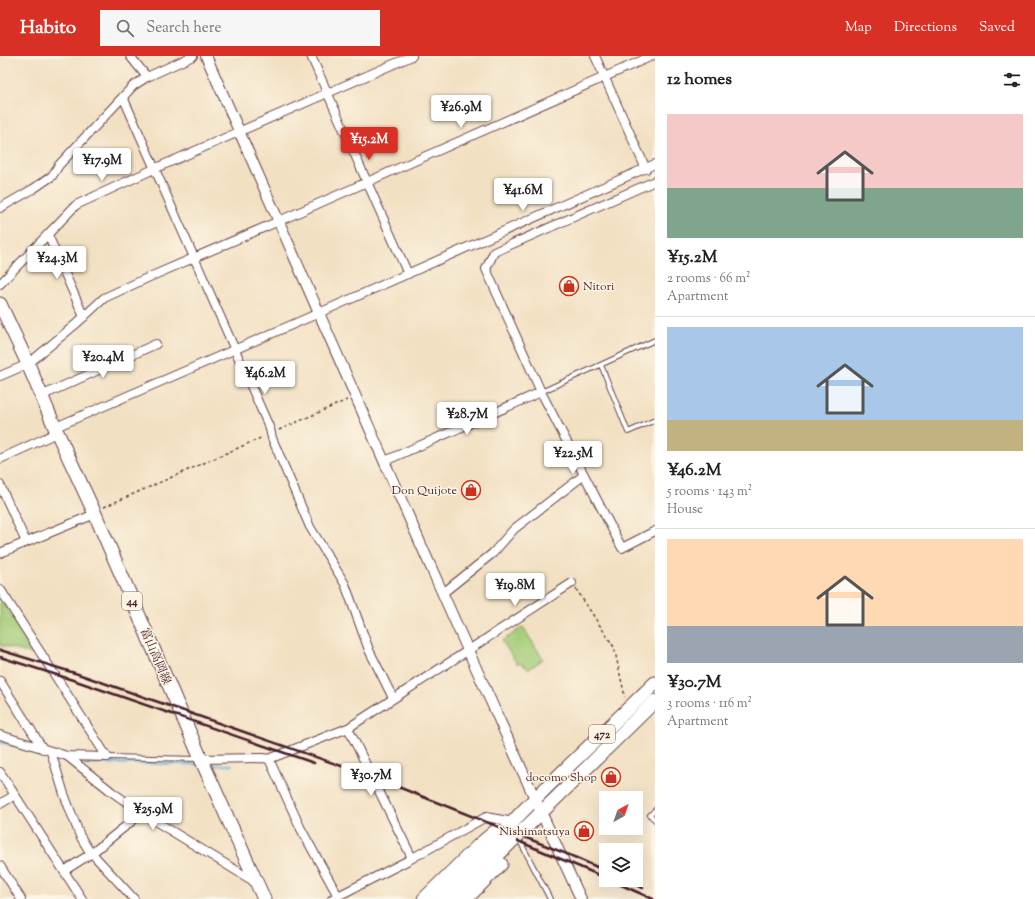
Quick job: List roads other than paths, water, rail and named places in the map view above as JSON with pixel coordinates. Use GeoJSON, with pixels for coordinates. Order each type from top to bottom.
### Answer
{"type":"FeatureCollection","features":[{"type":"Feature","properties":{"kind":"main road","name":"富山高岡線"},"geometry":{"type":"LineString","coordinates":[[0,304],[95,514],[200,759],[264,899]]}},
{"type":"Feature","properties":{"kind":"main road","name":"472"},"geometry":{"type":"LineString","coordinates":[[453,899],[484,862],[520,814],[655,683]]}},
{"type":"Feature","properties":{"kind":"main road","name":"472"},"geometry":{"type":"LineString","coordinates":[[439,899],[542,812],[655,700]]}},
{"type":"Feature","properties":{"kind":"main road"},"geometry":{"type":"LineString","coordinates":[[424,899],[479,845],[508,821],[520,814]]}},
{"type":"Feature","properties":{"kind":"main road"},"geometry":{"type":"LineString","coordinates":[[466,899],[527,837],[531,822]]}},
{"type":"Feature","properties":{"kind":"street"},"geometry":{"type":"LineString","coordinates":[[130,56],[147,77]]}},
{"type":"Feature","properties":{"kind":"street"},"geometry":{"type":"LineString","coordinates":[[0,208],[52,176],[59,165],[133,86],[147,77],[192,56]]}},
{"type":"Feature","properties":{"kind":"street"},"geometry":{"type":"LineString","coordinates":[[206,56],[535,800],[542,812],[581,899]]}},
{"type":"Feature","properties":{"kind":"street"},"geometry":{"type":"LineString","coordinates":[[311,56],[408,274]]}},
{"type":"Feature","properties":{"kind":"street"},"geometry":{"type":"LineString","coordinates":[[0,284],[76,205],[154,169],[412,56]]}},
{"type":"Feature","properties":{"kind":"street"},"geometry":{"type":"LineString","coordinates":[[595,56],[646,169]]}},
{"type":"Feature","properties":{"kind":"street"},"geometry":{"type":"LineString","coordinates":[[0,376],[28,364],[84,317],[104,298],[652,56]]}},
{"type":"Feature","properties":{"kind":"street"},"geometry":{"type":"LineString","coordinates":[[123,97],[270,429],[270,434],[310,527],[345,584],[369,650],[393,698]]}},
{"type":"Feature","properties":{"kind":"street"},"geometry":{"type":"LineString","coordinates":[[0,458],[50,436],[58,426],[320,313],[655,164]]}},
{"type":"Feature","properties":{"kind":"street"},"geometry":{"type":"LineString","coordinates":[[655,181],[494,252],[486,270],[541,392],[622,548],[655,530]]}},
{"type":"Feature","properties":{"kind":"street"},"geometry":{"type":"LineString","coordinates":[[48,235],[84,317]]}},
{"type":"Feature","properties":{"kind":"street"},"geometry":{"type":"LineString","coordinates":[[41,396],[156,344]]}},
{"type":"Feature","properties":{"kind":"street"},"geometry":{"type":"LineString","coordinates":[[385,462],[541,392]]}},
{"type":"Feature","properties":{"kind":"street"},"geometry":{"type":"LineString","coordinates":[[443,593],[493,553],[514,529],[584,475]]}},
{"type":"Feature","properties":{"kind":"street"},"geometry":{"type":"LineString","coordinates":[[0,485],[26,542]]}},
{"type":"Feature","properties":{"kind":"street"},"geometry":{"type":"LineString","coordinates":[[0,553],[95,514]]}},
{"type":"Feature","properties":{"kind":"street"},"geometry":{"type":"LineString","coordinates":[[200,759],[269,759],[348,728],[572,583]]}},
{"type":"Feature","properties":{"kind":"street"},"geometry":{"type":"LineString","coordinates":[[0,589],[107,757]]}},
{"type":"Feature","properties":{"kind":"street"},"geometry":{"type":"LineString","coordinates":[[0,681],[47,750],[80,836],[92,853],[134,899]]}},
{"type":"Feature","properties":{"kind":"street"},"geometry":{"type":"LineString","coordinates":[[348,728],[412,858]]}},
{"type":"Feature","properties":{"kind":"street"},"geometry":{"type":"LineString","coordinates":[[0,735],[66,756],[107,757]]}},
{"type":"Feature","properties":{"kind":"street"},"geometry":{"type":"LineString","coordinates":[[66,756],[142,813],[256,882]]}},
{"type":"Feature","properties":{"kind":"street"},"geometry":{"type":"LineString","coordinates":[[269,759],[335,898],[486,817],[508,821]]}},
{"type":"Feature","properties":{"kind":"street"},"geometry":{"type":"LineString","coordinates":[[0,772],[82,899]]}},
{"type":"Feature","properties":{"kind":"street"},"geometry":{"type":"LineString","coordinates":[[0,804],[15,795]]}},
{"type":"Feature","properties":{"kind":"street"},"geometry":{"type":"LineString","coordinates":[[64,871],[92,853],[142,813]]}},
{"type":"Feature","properties":{"kind":"street"},"geometry":{"type":"LineString","coordinates":[[0,866],[21,899]]}},
{"type":"Feature","properties":{"kind":"lane"},"geometry":{"type":"LineString","coordinates":[[541,392],[655,340]]}},
{"type":"Feature","properties":{"kind":"lane"},"geometry":{"type":"LineString","coordinates":[[601,365],[628,432],[655,420]]}},
{"type":"Feature","properties":{"kind":"lane"},"geometry":{"type":"LineString","coordinates":[[107,757],[200,759]]}},
{"type":"Feature","properties":{"kind":"lane"},"geometry":{"type":"LineString","coordinates":[[655,810],[650,815],[655,820]]}},
{"type":"Feature","properties":{"kind":"lane"},"geometry":{"type":"LineString","coordinates":[[521,844],[550,899]]}},
{"type":"Feature","properties":{"kind":"waterway"},"geometry":{"type":"LineString","coordinates":[[0,742],[39,753]]}},
{"type":"Feature","properties":{"kind":"waterway"},"geometry":{"type":"LineString","coordinates":[[87,763],[199,764]]}},
{"type":"Feature","properties":{"kind":"waterway"},"geometry":{"type":"LineString","coordinates":[[208,765],[232,765]]}},
{"type":"Feature","properties":{"kind":"railway"},"geometry":{"type":"LineString","coordinates":[[0,650],[78,674],[373,777],[599,868]]}},
{"type":"Feature","properties":{"kind":"railway"},"geometry":{"type":"LineString","coordinates":[[0,657],[76,681],[314,763]]}},
{"type":"Feature","properties":{"kind":"railway"},"geometry":{"type":"LineString","coordinates":[[518,841],[599,875]]}},
{"type":"Feature","properties":{"kind":"railway"},"geometry":{"type":"LineString","coordinates":[[626,887],[653,899]]}},
{"type":"Feature","properties":{"kind":"place","name":"Nitori"},"geometry":{"type":"Point","coordinates":[569,286]}},
{"type":"Feature","properties":{"kind":"place","name":"Don Quijote"},"geometry":{"type":"Point","coordinates":[471,490]}},
{"type":"Feature","properties":{"kind":"place","name":"docomo Shop"},"geometry":{"type":"Point","coordinates":[611,777]}},
{"type":"Feature","properties":{"kind":"place","name":"Nishimatsuya"},"geometry":{"type":"Point","coordinates":[584,831]}}]}
